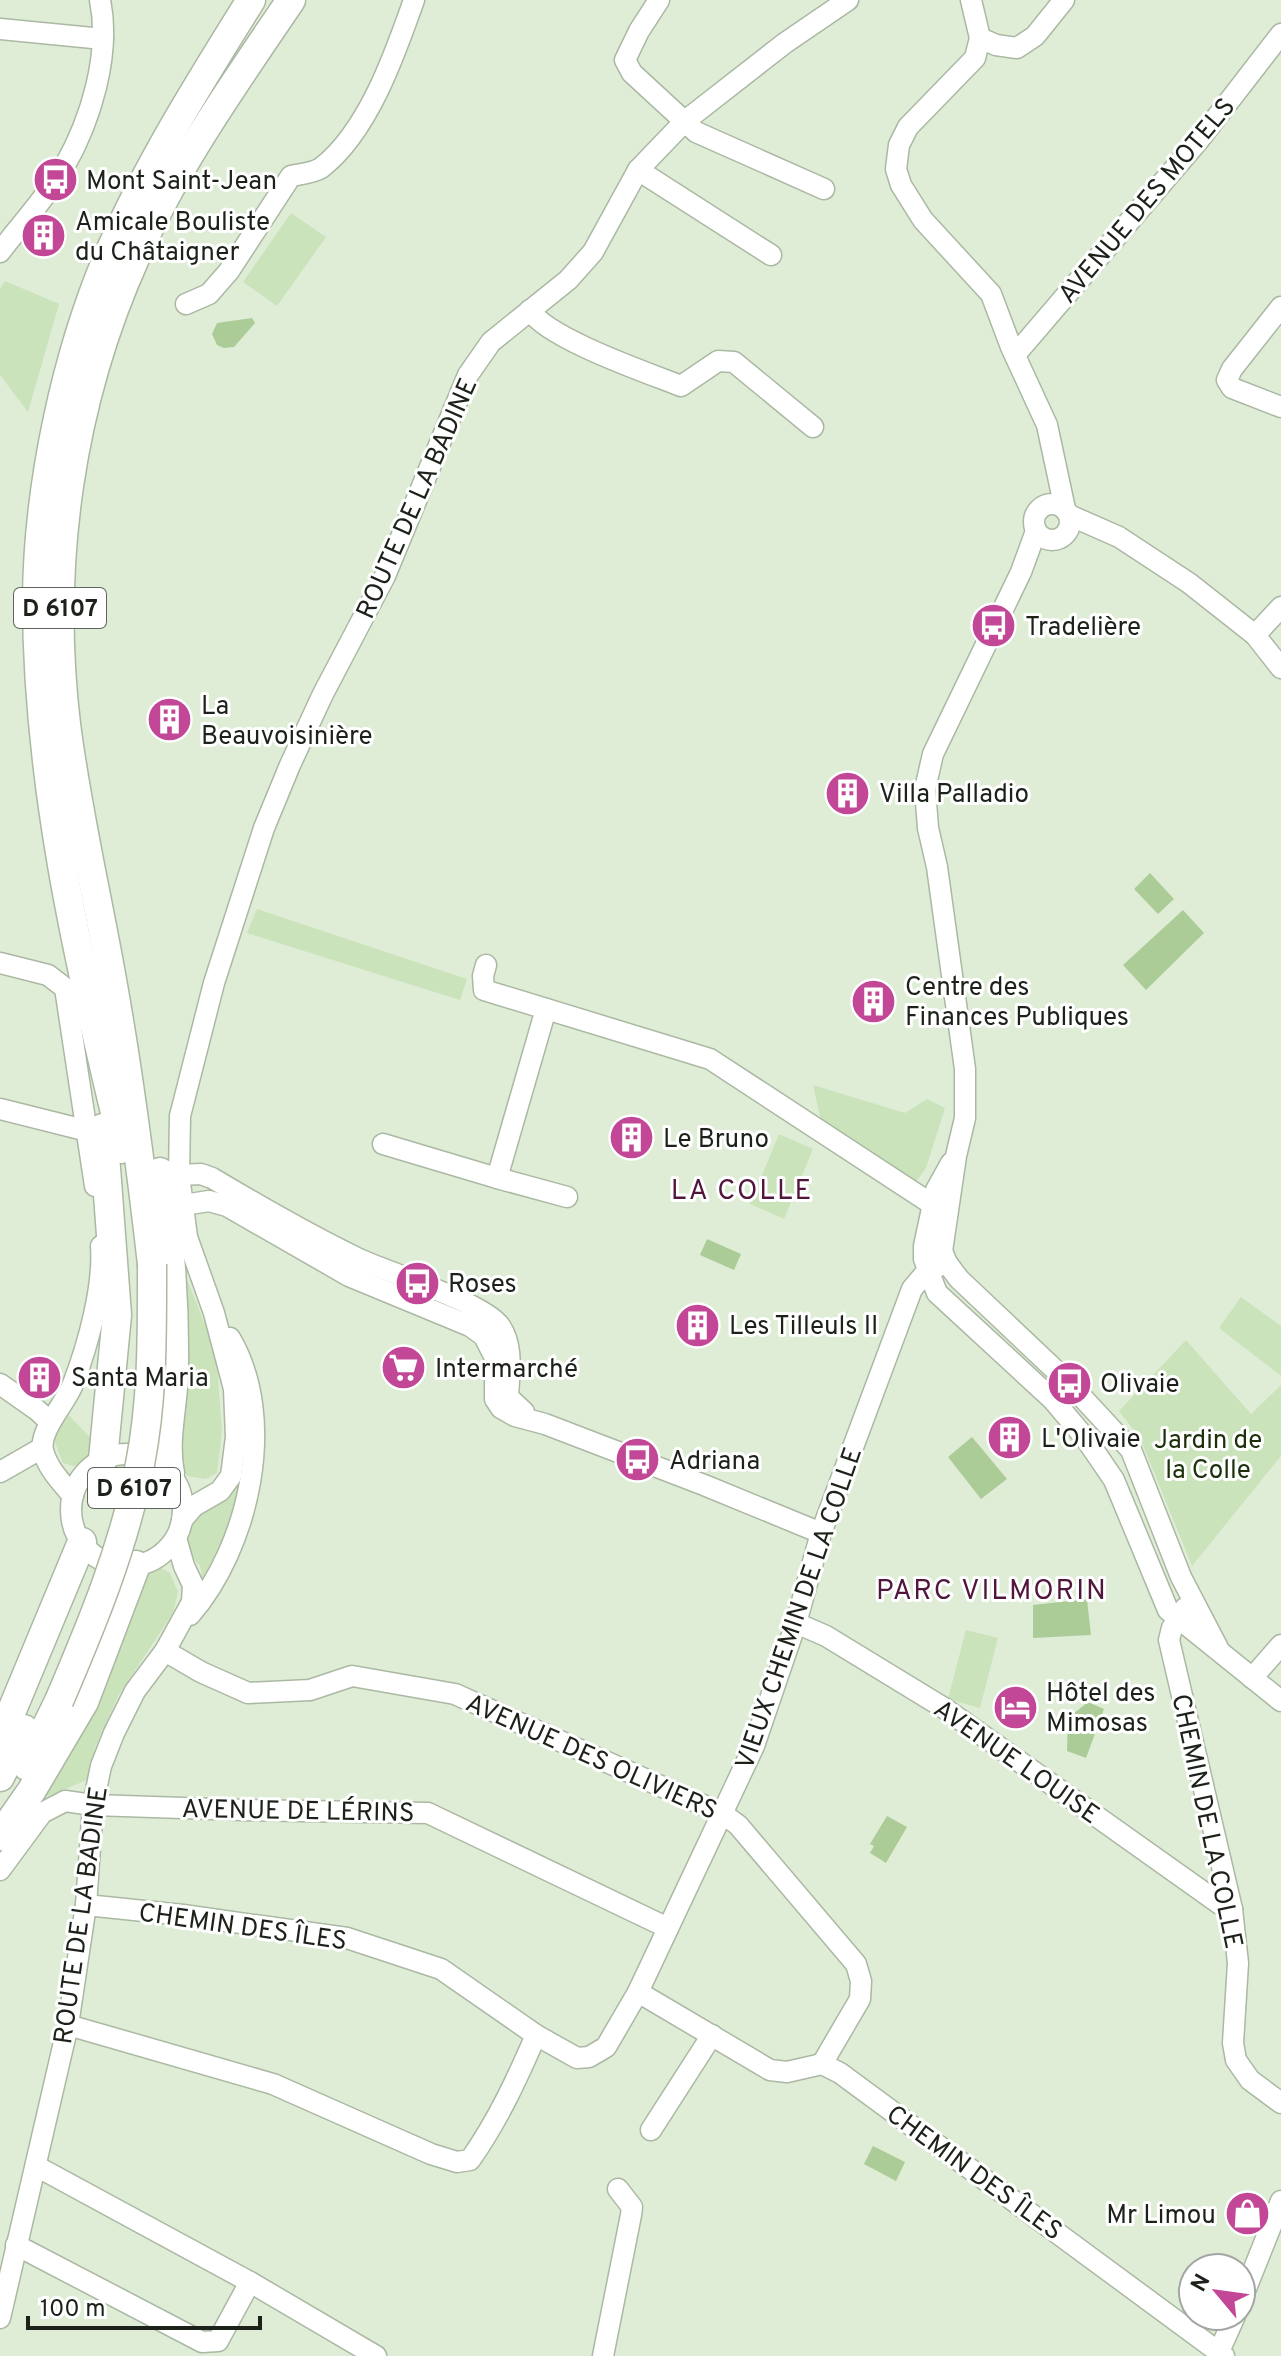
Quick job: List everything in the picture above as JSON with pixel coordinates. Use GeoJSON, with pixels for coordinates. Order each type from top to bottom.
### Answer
{"type":"FeatureCollection","features":[{"type":"Feature","properties":{"kind":"highway","name":"D 6107"},"geometry":{"type":"LineString","coordinates":[[143,1264],[119,1129],[85,989],[43,727],[37,599],[41,525],[51,453],[74,354],[112,248],[154,163],[251,0]]}},
{"type":"Feature","properties":{"kind":"highway","name":"D 6107"},"geometry":{"type":"LineString","coordinates":[[0,1815],[50,1696],[100,1548],[122,1461],[143,1264],[136,1122],[66,723],[59,595],[73,452],[99,357],[135,258],[178,172],[291,0]]}},
{"type":"Feature","properties":{"kind":"highway"},"geometry":{"type":"LineString","coordinates":[[112,977],[141,1068],[153,1122],[167,1219],[175,1343],[174,1401],[166,1453],[175,1484]]}},
{"type":"Feature","properties":{"kind":"highway"},"geometry":{"type":"LineString","coordinates":[[85,989],[107,1155],[117,1315],[103,1459]]}},
{"type":"Feature","properties":{"kind":"highway"},"geometry":{"type":"LineString","coordinates":[[0,1739],[82,1542]]}},
{"type":"Feature","properties":{"kind":"highway"},"geometry":{"type":"LineString","coordinates":[[0,1836],[32,1790],[84,1702],[148,1560]]}},
{"type":"Feature","properties":{"kind":"highway","name":"D 6107"},"geometry":{"type":"LineString","coordinates":[[0,1777],[50,1696]]}},
{"type":"Feature","properties":{"kind":"street"},"geometry":{"type":"LineString","coordinates":[[0,252],[55,180],[75,146],[93,97],[103,39],[100,0]]}},
{"type":"Feature","properties":{"kind":"street"},"geometry":{"type":"LineString","coordinates":[[186,304],[209,294],[229,271],[291,176],[319,170],[350,138],[391,67],[414,0]]}},
{"type":"Feature","properties":{"kind":"street"},"geometry":{"type":"LineString","coordinates":[[659,0],[625,60],[632,73],[696,132],[824,189]]}},
{"type":"Feature","properties":{"kind":"street","name":"ROUTE DE LA BADINE"},"geometry":{"type":"LineString","coordinates":[[182,1624],[192,1602],[193,1585],[184,1566],[179,1529],[194,1506],[220,1491],[231,1476],[236,1437],[234,1389],[214,1313],[187,1237],[179,1175],[180,1116],[214,983],[264,828],[318,704],[385,576],[468,375],[491,342],[568,280],[593,252],[638,170],[685,121],[785,43],[848,0]]}},
{"type":"Feature","properties":{"kind":"street"},"geometry":{"type":"LineString","coordinates":[[971,0],[980,38],[975,58],[908,127],[899,145],[896,169],[901,185],[923,220],[991,294],[1047,425],[1057,517],[1028,559],[933,754],[925,789],[928,828],[937,867],[965,1069],[965,1118],[956,1156],[946,1169],[941,1205],[924,1246],[937,1266],[959,1279],[1069,1383],[1131,1450],[1181,1577],[1218,1648]]}},
{"type":"Feature","properties":{"kind":"street"},"geometry":{"type":"LineString","coordinates":[[980,38],[996,45],[1017,48],[1035,36],[1064,0]]}},
{"type":"Feature","properties":{"kind":"street"},"geometry":{"type":"LineString","coordinates":[[0,29],[103,39]]}},
{"type":"Feature","properties":{"kind":"street","name":"AVENUE DES MOTELS"},"geometry":{"type":"LineString","coordinates":[[1015,355],[1199,140],[1279,41]]}},
{"type":"Feature","properties":{"kind":"street"},"geometry":{"type":"LineString","coordinates":[[638,170],[771,255]]}},
{"type":"Feature","properties":{"kind":"street"},"geometry":{"type":"LineString","coordinates":[[1281,307],[1232,369],[1227,380],[1232,388],[1281,407]]}},
{"type":"Feature","properties":{"kind":"street"},"geometry":{"type":"LineString","coordinates":[[530,310],[537,320],[556,332],[681,386],[718,361],[734,362],[813,427]]}},
{"type":"Feature","properties":{"kind":"street"},"geometry":{"type":"LineString","coordinates":[[1057,517],[1102,529],[1136,547],[1189,583],[1255,635],[1281,668]]}},
{"type":"Feature","properties":{"kind":"street"},"geometry":{"type":"LineString","coordinates":[[1255,635],[1281,607]]}},
{"type":"Feature","properties":{"kind":"street"},"geometry":{"type":"LineString","coordinates":[[0,963],[48,975],[65,988],[88,1131],[102,1260],[92,1322],[73,1385],[50,1422],[42,1448],[54,1474],[77,1487]]}},
{"type":"Feature","properties":{"kind":"street"},"geometry":{"type":"LineString","coordinates":[[486,965],[484,990],[710,1059],[941,1205]]}},
{"type":"Feature","properties":{"kind":"street"},"geometry":{"type":"LineString","coordinates":[[497,1178],[546,1009]]}},
{"type":"Feature","properties":{"kind":"street"},"geometry":{"type":"LineString","coordinates":[[0,1109],[88,1131]]}},
{"type":"Feature","properties":{"kind":"street"},"geometry":{"type":"LineString","coordinates":[[383,1144],[567,1197]]}},
{"type":"Feature","properties":{"kind":"street"},"geometry":{"type":"LineString","coordinates":[[179,1175],[201,1174],[212,1178],[353,1267]]}},
{"type":"Feature","properties":{"kind":"street"},"geometry":{"type":"LineString","coordinates":[[183,1205],[209,1201],[227,1206],[470,1326],[484,1336],[495,1358],[495,1399],[501,1408],[515,1416],[545,1424],[821,1533]]}},
{"type":"Feature","properties":{"kind":"street"},"geometry":{"type":"LineString","coordinates":[[937,1266],[937,1293],[1053,1400],[1086,1439],[1114,1480],[1168,1610],[1281,1701]]}},
{"type":"Feature","properties":{"kind":"street","name":"VIEUX CHEMIN DE LA COLLE"},"geometry":{"type":"LineString","coordinates":[[606,2047],[638,1992],[754,1746],[796,1623],[821,1533],[912,1289],[937,1266]]}},
{"type":"Feature","properties":{"kind":"street","name":"ROUTE DE LA BADINE"},"geometry":{"type":"LineString","coordinates":[[0,2318],[68,2025],[86,1905],[93,1805],[101,1766],[135,1691],[211,1587],[236,1535],[248,1493],[254,1453],[252,1411],[240,1355],[214,1313]]}},
{"type":"Feature","properties":{"kind":"street"},"geometry":{"type":"LineString","coordinates":[[0,1384],[50,1422]]}},
{"type":"Feature","properties":{"kind":"street"},"geometry":{"type":"LineString","coordinates":[[1086,1439],[1106,1422]]}},
{"type":"Feature","properties":{"kind":"street"},"geometry":{"type":"LineString","coordinates":[[0,1472],[42,1448]]}},
{"type":"Feature","properties":{"kind":"street"},"geometry":{"type":"LineString","coordinates":[[184,1566],[148,1560],[120,1565],[92,1554],[82,1542],[73,1520],[77,1487],[91,1467],[103,1459],[121,1454],[139,1455],[156,1462],[175,1484],[208,1499]]}},
{"type":"Feature","properties":{"kind":"street"},"geometry":{"type":"LineString","coordinates":[[148,1560],[179,1529],[175,1484]]}},
{"type":"Feature","properties":{"kind":"street"},"geometry":{"type":"LineString","coordinates":[[1156,1586],[1168,1579],[1181,1577]]}},
{"type":"Feature","properties":{"kind":"street","name":"CHEMIN DE LA COLLE"},"geometry":{"type":"LineString","coordinates":[[1192,1598],[1169,1640],[1232,1909],[1238,1963],[1233,2043],[1236,2060],[1250,2080],[1281,2103]]}},
{"type":"Feature","properties":{"kind":"street","name":"AVENUE LOUISE"},"geometry":{"type":"LineString","coordinates":[[796,1623],[826,1636],[944,1708],[1220,1904],[1232,1909]]}},
{"type":"Feature","properties":{"kind":"street"},"geometry":{"type":"LineString","coordinates":[[1252,1678],[1281,1645]]}},
{"type":"Feature","properties":{"kind":"street","name":"AVENUE DES OLIVIERS"},"geometry":{"type":"LineString","coordinates":[[165,1651],[201,1672],[248,1693],[310,1690],[352,1676],[455,1694],[723,1814],[738,1825],[856,1964],[861,1981],[860,1999],[822,2064]]}},
{"type":"Feature","properties":{"kind":"street","name":"AVENUE DE LÉRINS"},"geometry":{"type":"LineString","coordinates":[[0,1870],[42,1813],[65,1801],[93,1805],[428,1813],[668,1928]]}},
{"type":"Feature","properties":{"kind":"street","name":"CHEMIN DES ÎLES"},"geometry":{"type":"LineString","coordinates":[[86,1905],[347,1938],[441,1969],[536,2035],[577,2058],[589,2057],[606,2047]]}},
{"type":"Feature","properties":{"kind":"street"},"geometry":{"type":"LineString","coordinates":[[638,1992],[770,2070],[787,2072],[822,2064]]}},
{"type":"Feature","properties":{"kind":"street"},"geometry":{"type":"LineString","coordinates":[[68,2025],[273,2084],[431,2154],[457,2162],[470,2160],[491,2130],[536,2035]]}},
{"type":"Feature","properties":{"kind":"street"},"geometry":{"type":"LineString","coordinates":[[651,2130],[712,2035]]}},
{"type":"Feature","properties":{"kind":"street","name":"CHEMIN DES ÎLES"},"geometry":{"type":"LineString","coordinates":[[822,2064],[840,2073],[1220,2355]]}},
{"type":"Feature","properties":{"kind":"street"},"geometry":{"type":"LineString","coordinates":[[36,2166],[250,2282],[376,2356]]}},
{"type":"Feature","properties":{"kind":"street"},"geometry":{"type":"LineString","coordinates":[[603,2356],[632,2207],[618,2189]]}},
{"type":"Feature","properties":{"kind":"street"},"geometry":{"type":"LineString","coordinates":[[1257,2261],[1281,2201]]}},
{"type":"Feature","properties":{"kind":"street"},"geometry":{"type":"LineString","coordinates":[[16,2245],[202,2342],[218,2341],[250,2282]]}},
{"type":"Feature","properties":{"kind":"street"},"geometry":{"type":"LineString","coordinates":[[1220,2355],[1229,2332]]}},
{"type":"Feature","properties":{"kind":"green space"},"geometry":{"type":"Polygon","coordinates":[[[291,213],[326,237],[277,306],[243,282],[291,213]]]}},
{"type":"Feature","properties":{"kind":"green space"},"geometry":{"type":"Polygon","coordinates":[[[5,281],[59,304],[28,412],[0,375],[0,289],[5,281]]]}},
{"type":"Feature","properties":{"kind":"green space"},"geometry":{"type":"Polygon","coordinates":[[[257,909],[467,979],[460,1000],[247,933],[257,909]]]}},
{"type":"Feature","properties":{"kind":"green space"},"geometry":{"type":"Polygon","coordinates":[[[813,1085],[905,1113],[927,1099],[945,1108],[926,1168],[915,1183],[821,1121],[813,1085]]]}},
{"type":"Feature","properties":{"kind":"green space"},"geometry":{"type":"Polygon","coordinates":[[[779,1134],[813,1149],[784,1219],[750,1204],[779,1134]]]}},
{"type":"Feature","properties":{"kind":"green space"},"geometry":{"type":"Polygon","coordinates":[[[181,1264],[216,1352],[222,1431],[217,1473],[206,1479],[187,1476],[177,1459],[181,1264]]]}},
{"type":"Feature","properties":{"kind":"green space"},"geometry":{"type":"Polygon","coordinates":[[[1241,1297],[1281,1326],[1281,1376],[1219,1328],[1241,1297]]]}},
{"type":"Feature","properties":{"kind":"green space","name":"Jardin de la Colle"},"geometry":{"type":"Polygon","coordinates":[[[1186,1340],[1251,1414],[1281,1385],[1281,1456],[1192,1566],[1140,1438],[1119,1411],[1186,1340]]]}},
{"type":"Feature","properties":{"kind":"green space"},"geometry":{"type":"Polygon","coordinates":[[[64,1410],[97,1445],[89,1459],[74,1466],[63,1463],[54,1440],[64,1410]]]}},
{"type":"Feature","properties":{"kind":"green space"},"geometry":{"type":"Polygon","coordinates":[[[240,1472],[241,1504],[204,1587],[200,1566],[186,1550],[182,1538],[186,1528],[240,1472]]]}},
{"type":"Feature","properties":{"kind":"green space"},"geometry":{"type":"Polygon","coordinates":[[[159,1567],[170,1573],[178,1592],[173,1613],[118,1696],[95,1748],[87,1780],[41,1799],[142,1580],[159,1567]]]}},
{"type":"Feature","properties":{"kind":"green space"},"geometry":{"type":"Polygon","coordinates":[[[966,1630],[998,1638],[980,1708],[948,1699],[966,1630]]]}},
{"type":"Feature","properties":{"kind":"shaded area"},"geometry":{"type":"Polygon","coordinates":[[[252,318],[255,323],[234,347],[217,345],[212,334],[217,323],[252,318]]]}},
{"type":"Feature","properties":{"kind":"shaded area"},"geometry":{"type":"Polygon","coordinates":[[[1150,873],[1174,899],[1158,914],[1134,889],[1150,873]]]}},
{"type":"Feature","properties":{"kind":"shaded area"},"geometry":{"type":"Polygon","coordinates":[[[1183,910],[1204,933],[1146,990],[1123,965],[1183,910]]]}},
{"type":"Feature","properties":{"kind":"shaded area"},"geometry":{"type":"Polygon","coordinates":[[[707,1239],[741,1254],[734,1270],[700,1255],[707,1239]]]}},
{"type":"Feature","properties":{"kind":"shaded area"},"geometry":{"type":"Polygon","coordinates":[[[972,1437],[1007,1479],[981,1499],[948,1457],[972,1437]]]}},
{"type":"Feature","properties":{"kind":"shaded area"},"geometry":{"type":"Polygon","coordinates":[[[1087,1599],[1091,1635],[1033,1638],[1033,1605],[1087,1599]]]}},
{"type":"Feature","properties":{"kind":"shaded area"},"geometry":{"type":"Polygon","coordinates":[[[1088,1702],[1104,1709],[1086,1758],[1067,1751],[1068,1718],[1088,1702]]]}},
{"type":"Feature","properties":{"kind":"shaded area"},"geometry":{"type":"Polygon","coordinates":[[[887,1816],[907,1827],[886,1863],[870,1853],[874,1846],[870,1844],[887,1816]]]}},
{"type":"Feature","properties":{"kind":"shaded area"},"geometry":{"type":"Polygon","coordinates":[[[873,2146],[905,2162],[896,2181],[864,2164],[873,2146]]]}},
{"type":"Feature","properties":{"kind":"place","name":"Mont Saint-Jean"},"geometry":{"type":"Point","coordinates":[55,180]}},
{"type":"Feature","properties":{"kind":"place","name":"Amicale Bouliste du Châtaigner"},"geometry":{"type":"Point","coordinates":[44,236]}},
{"type":"Feature","properties":{"kind":"place","name":"Tradelière"},"geometry":{"type":"Point","coordinates":[994,626]}},
{"type":"Feature","properties":{"kind":"place","name":"La Beauvoisinière"},"geometry":{"type":"Point","coordinates":[170,720]}},
{"type":"Feature","properties":{"kind":"place","name":"Villa Palladio"},"geometry":{"type":"Point","coordinates":[848,793]}},
{"type":"Feature","properties":{"kind":"place","name":"Centre des Finances Publiques"},"geometry":{"type":"Point","coordinates":[874,1001]}},
{"type":"Feature","properties":{"kind":"place","name":"Le Bruno"},"geometry":{"type":"Point","coordinates":[632,1138]}},
{"type":"Feature","properties":{"kind":"place","name":"Roses"},"geometry":{"type":"Point","coordinates":[417,1283]}},
{"type":"Feature","properties":{"kind":"place","name":"Les Tilleuls II"},"geometry":{"type":"Point","coordinates":[698,1325]}},
{"type":"Feature","properties":{"kind":"place","name":"Intermarché"},"geometry":{"type":"Point","coordinates":[404,1368]}},
{"type":"Feature","properties":{"kind":"place","name":"Santa Maria"},"geometry":{"type":"Point","coordinates":[40,1377]}},
{"type":"Feature","properties":{"kind":"place","name":"Olivaie"},"geometry":{"type":"Point","coordinates":[1069,1383]}},
{"type":"Feature","properties":{"kind":"place","name":"L'Olivaie"},"geometry":{"type":"Point","coordinates":[1010,1438]}},
{"type":"Feature","properties":{"kind":"place","name":"Adriana"},"geometry":{"type":"Point","coordinates":[638,1460]}},
{"type":"Feature","properties":{"kind":"place","name":"Hôtel des Mimosas"},"geometry":{"type":"Point","coordinates":[1015,1707]}},
{"type":"Feature","properties":{"kind":"place","name":"Mr Limou"},"geometry":{"type":"Point","coordinates":[1247,2214]}},
{"type":"Feature","properties":{"kind":"district","name":"LA COLLE"},"geometry":{"type":"Point","coordinates":[742,1189]}},
{"type":"Feature","properties":{"kind":"district","name":"PARC VILMORIN"},"geometry":{"type":"Point","coordinates":[992,1589]}}]}
